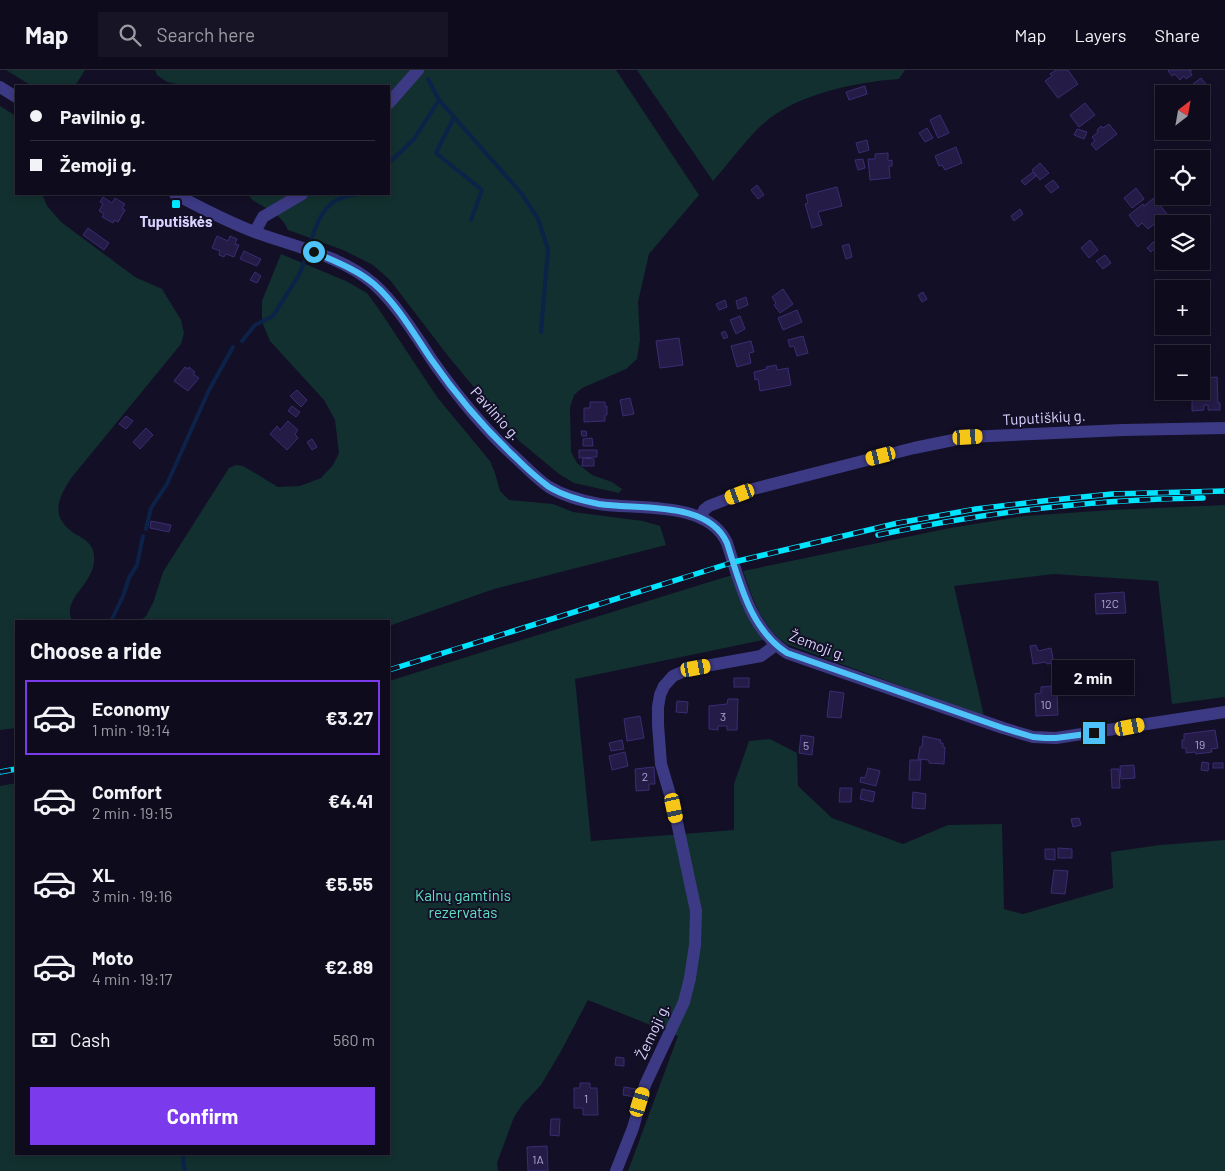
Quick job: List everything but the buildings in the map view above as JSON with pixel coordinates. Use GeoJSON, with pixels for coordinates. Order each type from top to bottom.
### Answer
{"type":"FeatureCollection","features":[{"type":"Feature","properties":{"kind":"street"},"geometry":{"type":"LineString","coordinates":[[390,103],[418,70]]}},
{"type":"Feature","properties":{"kind":"street"},"geometry":{"type":"LineString","coordinates":[[0,87],[15,96]]}},
{"type":"Feature","properties":{"kind":"street","name":"Pavilnio g."},"geometry":{"type":"LineString","coordinates":[[177,195],[220,217],[342,264],[373,284],[386,296],[446,381],[475,417],[502,445],[550,487],[600,504],[673,510],[701,518],[716,526],[724,535],[751,613],[776,646]]}},
{"type":"Feature","properties":{"kind":"street"},"geometry":{"type":"LineString","coordinates":[[256,232],[264,217],[300,195]]}},
{"type":"Feature","properties":{"kind":"street","name":"Tuputiškių g."},"geometry":{"type":"LineString","coordinates":[[701,518],[704,510],[714,503],[752,489],[914,448],[968,437],[1123,430],[1225,428]]}},
{"type":"Feature","properties":{"kind":"street","name":"Žemoji g."},"geometry":{"type":"LineString","coordinates":[[616,1171],[634,1128],[645,1085],[684,1002],[695,944],[696,911],[674,808],[661,764],[658,706],[660,694],[664,686],[673,676],[689,669],[761,656],[776,646],[787,653],[803,659],[1033,737],[1056,738],[1225,712]]}},
{"type":"Feature","properties":{"kind":"green space"},"geometry":{"type":"Polygon","coordinates":[[[6,70],[85,70],[76,85],[30,85],[6,70]]]}},
{"type":"Feature","properties":{"kind":"green space"},"geometry":{"type":"Polygon","coordinates":[[[155,70],[616,70],[699,195],[649,254],[638,302],[640,340],[637,359],[626,369],[582,388],[574,395],[570,408],[571,452],[577,463],[592,475],[612,482],[622,489],[619,493],[574,483],[559,474],[518,440],[448,356],[390,280],[373,265],[343,250],[288,230],[279,217],[255,202],[249,195],[390,195],[390,85],[182,85],[167,82],[157,75],[155,70]]]}},
{"type":"Feature","properties":{"kind":"green space"},"geometry":{"type":"Polygon","coordinates":[[[637,70],[905,70],[899,79],[864,83],[828,91],[793,104],[764,123],[713,181],[637,70]]]}},
{"type":"Feature","properties":{"kind":"green space"},"geometry":{"type":"Polygon","coordinates":[[[0,106],[15,115],[15,195],[42,195],[47,206],[61,222],[135,277],[162,289],[181,320],[184,333],[181,344],[72,477],[64,491],[59,504],[60,518],[64,525],[91,546],[94,564],[88,578],[71,604],[72,620],[15,620],[15,728],[0,730],[0,106]]]}},
{"type":"Feature","properties":{"kind":"green space"},"geometry":{"type":"Polygon","coordinates":[[[281,254],[346,281],[367,293],[437,397],[490,461],[500,491],[509,500],[553,504],[573,512],[643,521],[660,526],[666,545],[494,589],[390,626],[390,620],[141,620],[146,616],[153,603],[163,572],[229,468],[236,465],[243,466],[278,487],[300,486],[321,478],[333,465],[339,453],[335,420],[324,400],[270,341],[262,322],[262,301],[281,254]]]}},
{"type":"Feature","properties":{"kind":"green space"},"geometry":{"type":"Polygon","coordinates":[[[1225,505],[1225,697],[1172,704],[1158,581],[1054,574],[954,586],[984,716],[786,644],[777,637],[764,620],[754,602],[743,571],[950,528],[1024,516],[1225,505]]]}},
{"type":"Feature","properties":{"kind":"green space","name":"Kalnų gamtinis rezervatas"},"geometry":{"type":"Polygon","coordinates":[[[732,575],[745,610],[763,640],[575,679],[591,841],[734,830],[734,784],[749,741],[770,739],[797,753],[798,786],[832,818],[903,844],[948,825],[1002,824],[1004,909],[1023,914],[1113,888],[1111,852],[1160,845],[1225,840],[1225,1171],[628,1171],[678,1036],[588,1000],[541,1085],[523,1104],[514,1117],[497,1163],[498,1171],[0,1171],[0,786],[15,783],[15,1155],[390,1155],[390,681],[732,575]]]}},
{"type":"Feature","properties":{"kind":"waterway"},"geometry":{"type":"LineString","coordinates":[[390,162],[414,139],[439,100],[428,79]]}},
{"type":"Feature","properties":{"kind":"waterway"},"geometry":{"type":"LineString","coordinates":[[439,100],[522,194],[538,219],[548,249],[541,332]]}},
{"type":"Feature","properties":{"kind":"waterway"},"geometry":{"type":"LineString","coordinates":[[454,117],[436,153],[482,190],[471,220]]}},
{"type":"Feature","properties":{"kind":"waterway"},"geometry":{"type":"LineString","coordinates":[[311,241],[317,223],[326,209],[339,199],[352,195]]}},
{"type":"Feature","properties":{"kind":"waterway"},"geometry":{"type":"LineString","coordinates":[[242,341],[255,325],[273,316],[300,273],[304,262]]}},
{"type":"Feature","properties":{"kind":"waterway"},"geometry":{"type":"LineString","coordinates":[[146,529],[151,508],[167,484],[209,390],[233,347]]}},
{"type":"Feature","properties":{"kind":"waterway"},"geometry":{"type":"LineString","coordinates":[[111,620],[129,578],[137,565],[143,536]]}},
{"type":"Feature","properties":{"kind":"waterway"},"geometry":{"type":"LineString","coordinates":[[184,1155],[185,1171]]}},
{"type":"Feature","properties":{"kind":"railway"},"geometry":{"type":"LineString","coordinates":[[390,670],[734,562],[898,523],[976,509],[1112,494],[1225,491]]}},
{"type":"Feature","properties":{"kind":"railway"},"geometry":{"type":"LineString","coordinates":[[878,535],[958,520],[1081,504],[1203,498]]}},
{"type":"Feature","properties":{"kind":"railway"},"geometry":{"type":"LineString","coordinates":[[0,772],[15,769]]}},
{"type":"Feature","properties":{"kind":"place","name":"Tuputiškės"},"geometry":{"type":"Point","coordinates":[176,204]}},
{"type":"Feature","properties":{"kind":"route"},"geometry":{"type":"LineString","coordinates":[[314,252],[358,273],[386,296],[446,381],[475,417],[502,445],[550,487],[580,500],[600,504],[673,510],[689,514],[716,526],[724,535],[751,613],[776,646],[787,653],[1033,737],[1056,738],[1094,733]]}}]}
